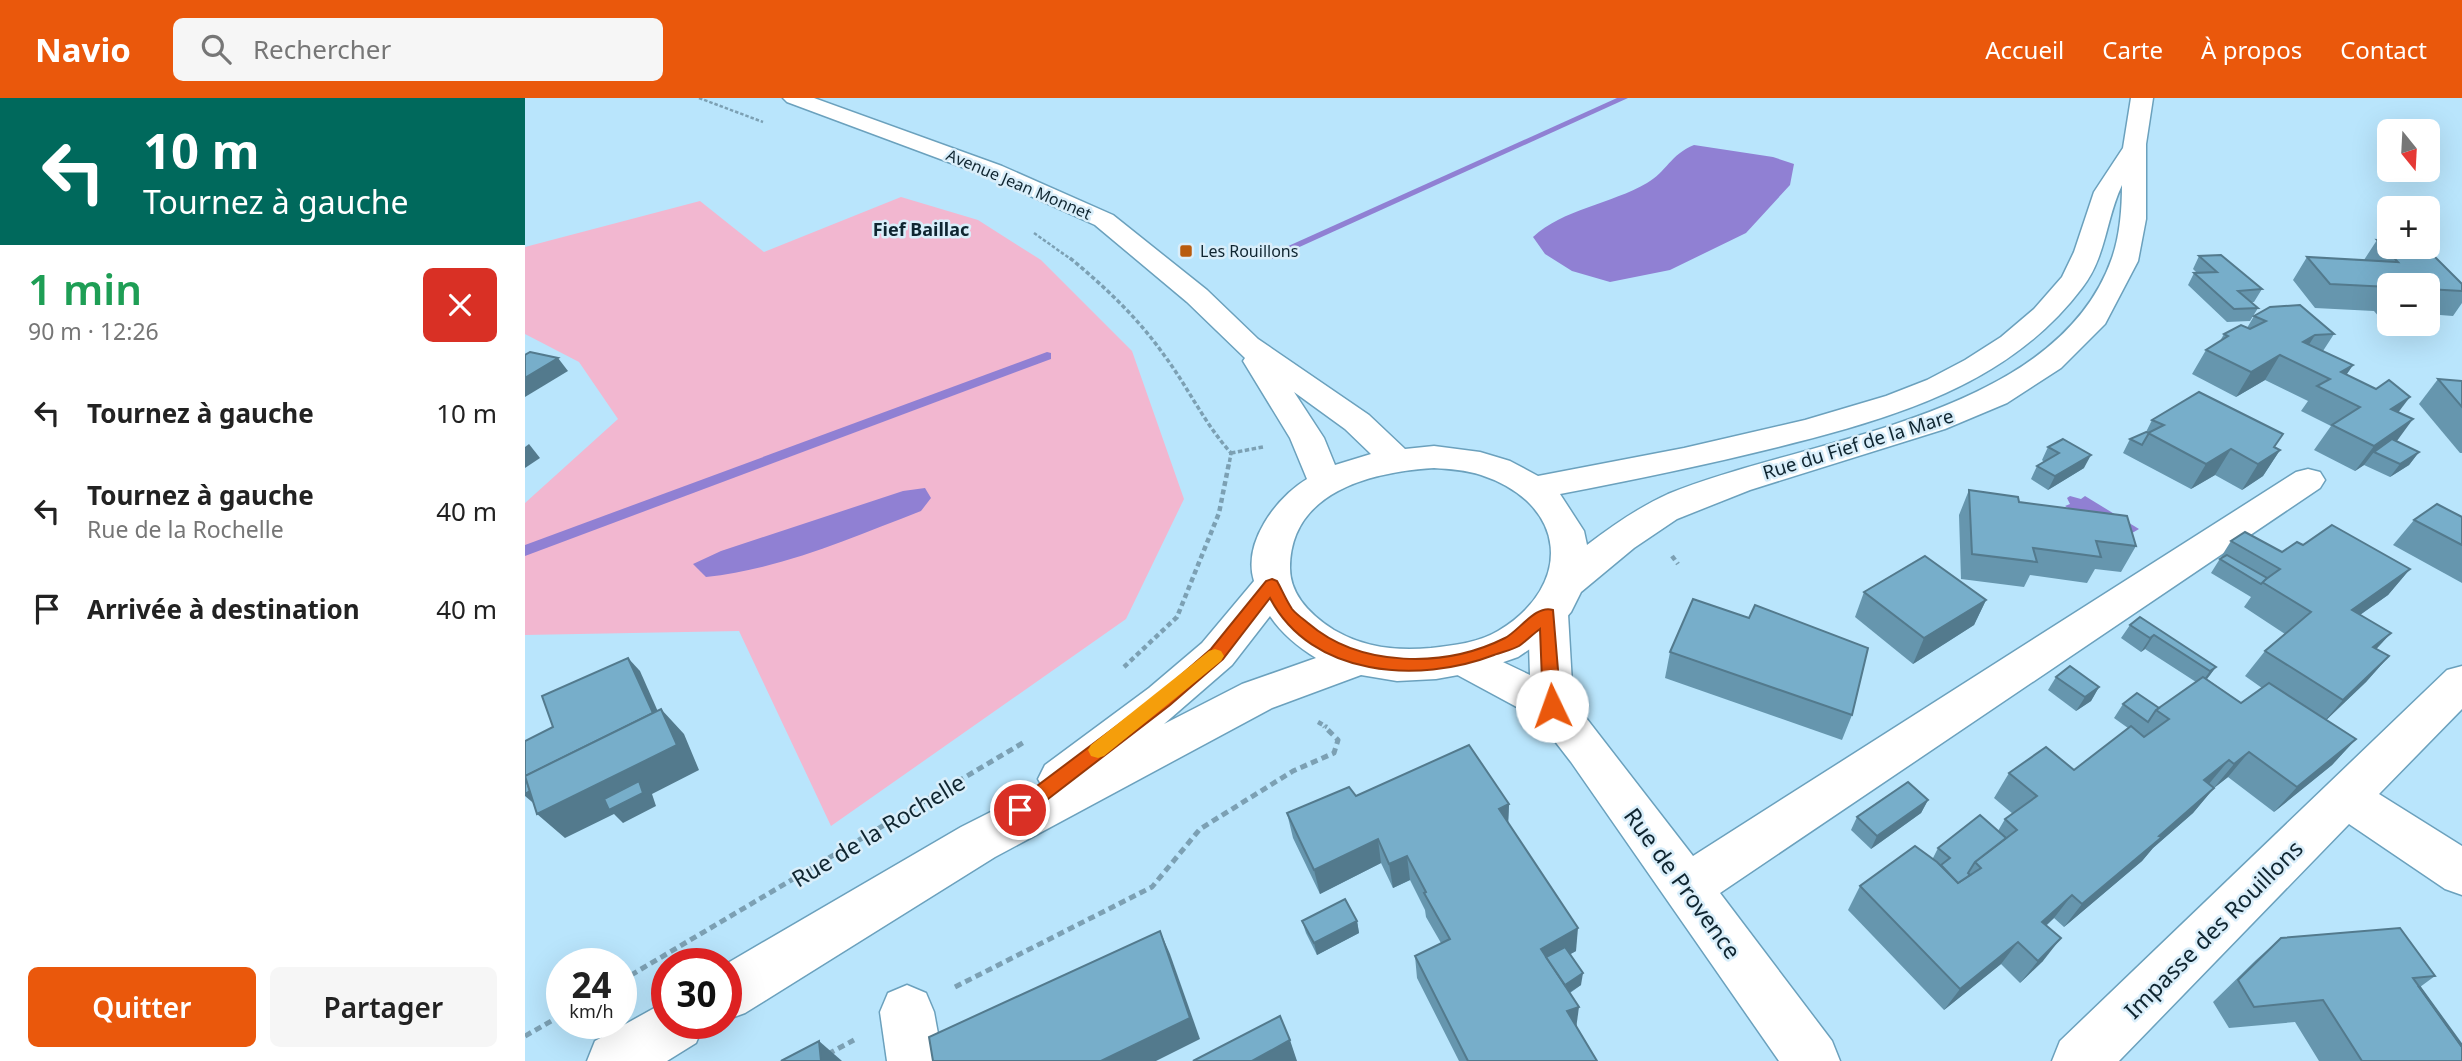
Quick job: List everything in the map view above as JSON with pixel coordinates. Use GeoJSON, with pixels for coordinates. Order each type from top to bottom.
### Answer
{"type":"FeatureCollection","features":[{"type":"Feature","properties":{"kind":"main road","name":"Avenue Jean Monnet"},"geometry":{"type":"LineString","coordinates":[[795,98],[994,171],[1104,220],[1197,296],[1247,345],[1357,422],[1396,459]]}},
{"type":"Feature","properties":{"kind":"main road","name":"Rue du Fief de la Mare"},"geometry":{"type":"LineString","coordinates":[[1358,659],[1411,666],[1465,660],[1512,642],[1624,534],[1679,504],[1750,477],[1888,438],[1964,410],[2027,379],[2083,334],[2125,261],[2136,201],[2134,148],[2142,98]]}},
{"type":"Feature","properties":{"kind":"main road","name":"Rue du Fief de la Mare"},"geometry":{"type":"LineString","coordinates":[[1534,488],[1688,460],[1853,418],[1938,387],[2001,353],[2047,313],[2074,280],[2091,241],[2105,195],[2134,148]]}},
{"type":"Feature","properties":{"kind":"main road","name":"Avenue Jean Monnet"},"geometry":{"type":"LineString","coordinates":[[1247,345],[1307,438],[1326,483]]}},
{"type":"Feature","properties":{"kind":"main road"},"geometry":{"type":"LineString","coordinates":[[1358,659],[1317,640],[1287,615],[1272,585],[1269,555],[1279,528],[1299,503],[1326,483],[1359,468],[1396,459],[1434,457],[1471,461],[1505,471],[1534,488],[1560,514],[1572,547],[1558,598],[1552,706]]}},
{"type":"Feature","properties":{"kind":"main road"},"geometry":{"type":"LineString","coordinates":[[1685,888],[2308,480]]}},
{"type":"Feature","properties":{"kind":"main road"},"geometry":{"type":"LineString","coordinates":[[978,842],[1164,700],[1217,654],[1272,585]]}},
{"type":"Feature","properties":{"kind":"main road"},"geometry":{"type":"LineString","coordinates":[[742,984],[978,842],[1272,691],[1358,659]]}},
{"type":"Feature","properties":{"kind":"main road","name":"Rue de Provence"},"geometry":{"type":"LineString","coordinates":[[1465,660],[1552,706],[1587,749],[1685,888],[1796,1056]]}},
{"type":"Feature","properties":{"kind":"main road","name":"Impasse des Rouillons"},"geometry":{"type":"LineString","coordinates":[[2080,1061],[2462,682]]}},
{"type":"Feature","properties":{"kind":"main road"},"geometry":{"type":"LineString","coordinates":[[2346,797],[2462,873]]}},
{"type":"Feature","properties":{"kind":"main road"},"geometry":{"type":"LineString","coordinates":[[615,1061],[652,1039]]}},
{"type":"Feature","properties":{"kind":"path"},"geometry":{"type":"LineString","coordinates":[[699,98],[764,122]]}},
{"type":"Feature","properties":{"kind":"path"},"geometry":{"type":"LineString","coordinates":[[1026,229],[1094,277],[1164,355],[1216,439],[1230,453]]}},
{"type":"Feature","properties":{"kind":"path"},"geometry":{"type":"LineString","coordinates":[[1230,453],[1307,438]]}},
{"type":"Feature","properties":{"kind":"path"},"geometry":{"type":"LineString","coordinates":[[1119,671],[1177,617],[1219,513],[1230,453]]}},
{"type":"Feature","properties":{"kind":"path"},"geometry":{"type":"LineString","coordinates":[[1177,617],[1217,654]]}},
{"type":"Feature","properties":{"kind":"path"},"geometry":{"type":"LineString","coordinates":[[825,1055],[911,1037],[1152,887],[1200,828],[1293,771],[1334,753],[1338,740],[1331,730],[1272,691]]}},
{"type":"Feature","properties":{"kind":"path","name":"Rue de la Rochelle"},"geometry":{"type":"LineString","coordinates":[[637,971],[1033,736]]}},
{"type":"Feature","properties":{"kind":"path"},"geometry":{"type":"LineString","coordinates":[[525,1037],[546,1025]]}},
{"type":"Feature","properties":{"kind":"shaded area"},"geometry":{"type":"Polygon","coordinates":[[[1694,145],[1773,157],[1794,164],[1790,185],[1746,233],[1670,270],[1610,282],[1572,271],[1545,254],[1533,237],[1558,220],[1647,183],[1680,153],[1694,145]]]}},
{"type":"Feature","properties":{"kind":"shaded area"},"geometry":{"type":"Polygon","coordinates":[[[901,197],[978,220],[1041,260],[1132,351],[1184,499],[1126,619],[831,826],[739,631],[525,635],[525,503],[618,419],[579,362],[525,334],[525,247],[700,201],[764,252],[901,197]]]}},
{"type":"Feature","properties":{"kind":"shaded area"},"geometry":{"type":"Polygon","coordinates":[[[925,488],[931,498],[921,511],[789,560],[706,577],[693,564],[721,551],[903,491],[925,488]]]}},
{"type":"Feature","properties":{"kind":"shaded area"},"geometry":{"type":"Polygon","coordinates":[[[2070,496],[2081,499],[2085,496],[2139,529],[2120,540],[2065,506],[2070,504],[2067,498],[2070,496]]]}},
{"type":"Feature","properties":{"kind":"building"},"geometry":{"type":"Polygon","coordinates":[[[2221,255],[2262,289],[2238,291],[2258,308],[2234,309],[2194,273],[2217,272],[2199,256],[2221,255]]]}},
{"type":"Feature","properties":{"kind":"building"},"geometry":{"type":"Polygon","coordinates":[[[2307,257],[2398,262],[2395,259],[2437,259],[2462,284],[2462,291],[2440,290],[2440,273],[2377,273],[2377,286],[2330,284],[2307,257]]]}},
{"type":"Feature","properties":{"kind":"building"},"geometry":{"type":"Polygon","coordinates":[[[2300,305],[2334,334],[2315,335],[2303,342],[2353,365],[2341,372],[2376,389],[2389,380],[2410,397],[2391,409],[2413,419],[2374,446],[2332,425],[2360,407],[2317,386],[2330,379],[2280,355],[2251,372],[2206,350],[2228,336],[2224,334],[2241,325],[2250,329],[2266,321],[2254,316],[2270,307],[2300,305]]]}},
{"type":"Feature","properties":{"kind":"building"},"geometry":{"type":"Polygon","coordinates":[[[530,352],[558,358],[525,378],[525,355],[530,352]]]}},
{"type":"Feature","properties":{"kind":"building"},"geometry":{"type":"Polygon","coordinates":[[[2438,379],[2462,381],[2462,407],[2438,379]]]}},
{"type":"Feature","properties":{"kind":"building"},"geometry":{"type":"Polygon","coordinates":[[[2199,392],[2283,434],[2274,447],[2280,450],[2258,464],[2231,449],[2206,464],[2148,433],[2164,425],[2152,420],[2199,392]]]}},
{"type":"Feature","properties":{"kind":"building"},"geometry":{"type":"Polygon","coordinates":[[[2149,433],[2142,445],[2130,439],[2149,433]]]}},
{"type":"Feature","properties":{"kind":"building"},"geometry":{"type":"Polygon","coordinates":[[[2063,439],[2091,455],[2055,476],[2037,466],[2059,453],[2048,447],[2063,439]]]}},
{"type":"Feature","properties":{"kind":"building"},"geometry":{"type":"Polygon","coordinates":[[[2392,439],[2419,452],[2400,464],[2374,452],[2392,439]]]}},
{"type":"Feature","properties":{"kind":"building"},"geometry":{"type":"Polygon","coordinates":[[[1969,490],[2018,497],[2019,502],[2127,516],[2136,546],[2096,541],[2101,557],[2033,548],[2037,562],[1972,554],[1969,490]]]}},
{"type":"Feature","properties":{"kind":"building"},"geometry":{"type":"Polygon","coordinates":[[[2437,504],[2462,517],[2462,545],[2414,520],[2437,504]]]}},
{"type":"Feature","properties":{"kind":"building"},"geometry":{"type":"Polygon","coordinates":[[[2332,525],[2410,569],[2352,610],[2391,633],[2373,647],[2389,656],[2343,700],[2265,651],[2311,612],[2262,582],[2280,569],[2231,541],[2245,532],[2282,552],[2297,542],[2303,545],[2332,525]]]}},
{"type":"Feature","properties":{"kind":"building"},"geometry":{"type":"Polygon","coordinates":[[[2227,555],[2267,578],[2261,584],[2220,559],[2227,555]]]}},
{"type":"Feature","properties":{"kind":"building"},"geometry":{"type":"Polygon","coordinates":[[[1925,556],[1986,600],[1924,638],[1864,592],[1925,556]]]}},
{"type":"Feature","properties":{"kind":"building"},"geometry":{"type":"Polygon","coordinates":[[[1693,599],[1749,618],[1755,605],[1868,648],[1852,715],[1670,652],[1693,599]]]}},
{"type":"Feature","properties":{"kind":"building"},"geometry":{"type":"Polygon","coordinates":[[[2140,617],[2216,667],[2210,671],[2154,635],[2150,638],[2130,625],[2140,617]]]}},
{"type":"Feature","properties":{"kind":"building"},"geometry":{"type":"Polygon","coordinates":[[[628,658],[653,713],[525,776],[525,741],[553,727],[542,696],[628,658]]]}},
{"type":"Feature","properties":{"kind":"building"},"geometry":{"type":"Polygon","coordinates":[[[2070,666],[2099,687],[2085,697],[2056,677],[2070,666]]]}},
{"type":"Feature","properties":{"kind":"building"},"geometry":{"type":"Polygon","coordinates":[[[2203,677],[2241,703],[2269,683],[2356,739],[2297,787],[2249,752],[2234,764],[2229,760],[2204,780],[2214,788],[2159,836],[2162,837],[2082,904],[2072,895],[2042,922],[2061,938],[2038,961],[2018,942],[1960,989],[1860,886],[1915,846],[1937,862],[1958,883],[1981,868],[1975,862],[2017,830],[2005,819],[2037,796],[2009,773],[2046,747],[2074,770],[2131,726],[2144,737],[2169,719],[2156,710],[2203,677]]]}},
{"type":"Feature","properties":{"kind":"building"},"geometry":{"type":"Polygon","coordinates":[[[2137,693],[2159,708],[2148,722],[2123,704],[2137,693]]]}},
{"type":"Feature","properties":{"kind":"building"},"geometry":{"type":"Polygon","coordinates":[[[661,709],[677,745],[537,814],[525,776],[661,709]]]}},
{"type":"Feature","properties":{"kind":"building"},"geometry":{"type":"Polygon","coordinates":[[[1469,745],[1509,804],[1499,809],[1578,928],[1541,949],[1579,1007],[1567,1011],[1597,1061],[1468,1061],[1415,956],[1450,939],[1407,856],[1389,864],[1378,839],[1314,870],[1287,813],[1349,787],[1356,796],[1469,745]]]}},
{"type":"Feature","properties":{"kind":"building"},"geometry":{"type":"Polygon","coordinates":[[[525,776],[530,791],[525,794],[525,776]]]}},
{"type":"Feature","properties":{"kind":"building"},"geometry":{"type":"Polygon","coordinates":[[[639,781],[643,793],[609,810],[604,799],[639,781]]]}},
{"type":"Feature","properties":{"kind":"building"},"geometry":{"type":"Polygon","coordinates":[[[1908,782],[1928,800],[1877,836],[1857,817],[1908,782]]]}},
{"type":"Feature","properties":{"kind":"building"},"geometry":{"type":"Polygon","coordinates":[[[1980,815],[2006,838],[1975,862],[1968,873],[1970,875],[1958,883],[1941,865],[1950,858],[1938,848],[1980,815]]]}},
{"type":"Feature","properties":{"kind":"building"},"geometry":{"type":"Polygon","coordinates":[[[1345,899],[1357,921],[1314,943],[1302,921],[1345,899]]]}},
{"type":"Feature","properties":{"kind":"building"},"geometry":{"type":"Polygon","coordinates":[[[2400,928],[2435,976],[2413,978],[2462,1047],[2462,1061],[2362,1061],[2323,1000],[2254,1007],[2238,980],[2281,938],[2400,928]]]}},
{"type":"Feature","properties":{"kind":"building"},"geometry":{"type":"Polygon","coordinates":[[[1160,931],[1190,1018],[1101,1061],[933,1061],[929,1037],[1160,931]]]}},
{"type":"Feature","properties":{"kind":"building"},"geometry":{"type":"Polygon","coordinates":[[[1565,947],[1583,973],[1565,985],[1546,957],[1565,947]]]}},
{"type":"Feature","properties":{"kind":"building"},"geometry":{"type":"Polygon","coordinates":[[[2419,987],[2462,1045],[2462,1047],[2419,987]]]}},
{"type":"Feature","properties":{"kind":"building"},"geometry":{"type":"Polygon","coordinates":[[[1280,1016],[1290,1040],[1252,1061],[1193,1061],[1280,1016]]]}},
{"type":"Feature","properties":{"kind":"building"},"geometry":{"type":"Polygon","coordinates":[[[819,1041],[821,1061],[781,1061],[819,1041]]]}},
{"type":"Feature","properties":{"kind":"waterway"},"geometry":{"type":"LineString","coordinates":[[1269,257],[1624,98]]}},
{"type":"Feature","properties":{"kind":"waterway"},"geometry":{"type":"LineString","coordinates":[[525,551],[1047,356]]}},
{"type":"Feature","properties":{"kind":"slow traffic"},"geometry":{"type":"LineString","coordinates":[[1098,750],[1164,700],[1215,656]]}},
{"type":"Feature","properties":{"kind":"place","name":"Les Rouillons"},"geometry":{"type":"Point","coordinates":[1186,251]}},
{"type":"Feature","properties":{"kind":"district","name":"Fief Baillac"},"geometry":{"type":"Point","coordinates":[921,229]}},
{"type":"Feature","properties":{"kind":"route"},"geometry":{"type":"LineString","coordinates":[[1020,810],[1164,700],[1217,654],[1272,585],[1287,615],[1317,640],[1358,659],[1411,666],[1465,660],[1512,642],[1548,614],[1552,706]]}}]}
